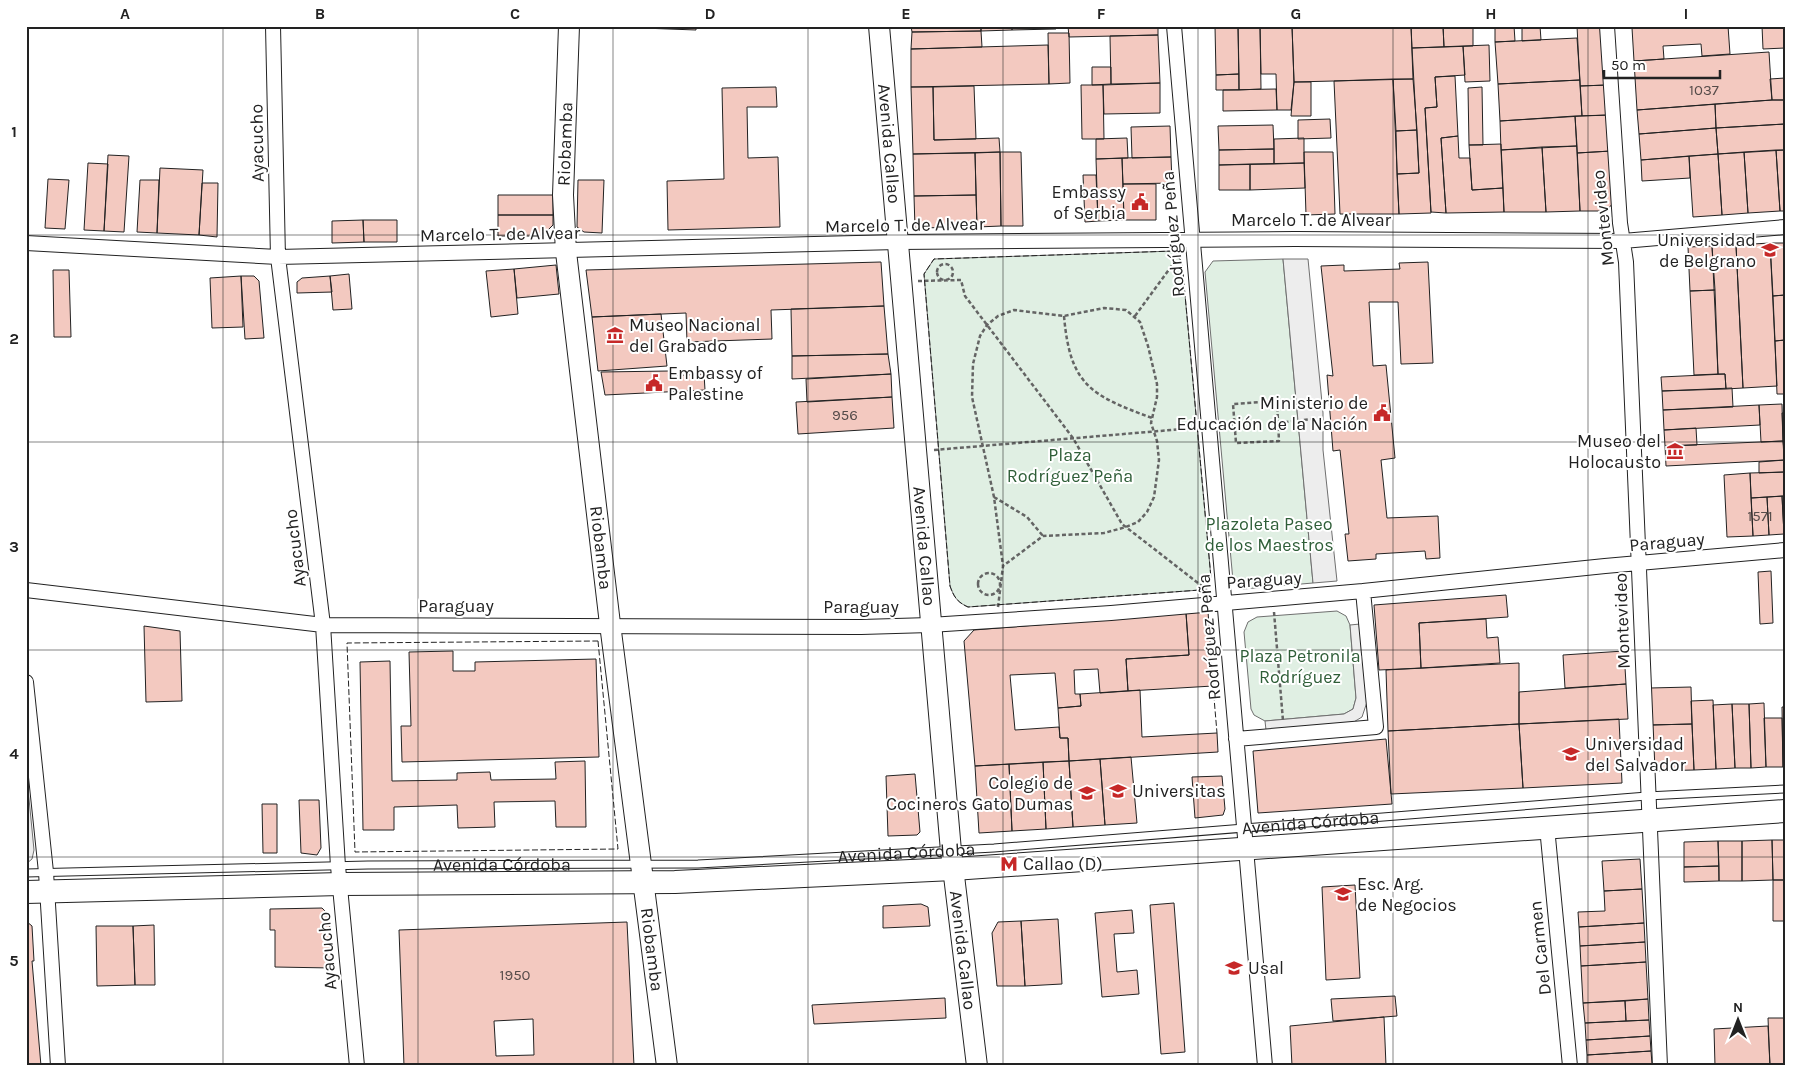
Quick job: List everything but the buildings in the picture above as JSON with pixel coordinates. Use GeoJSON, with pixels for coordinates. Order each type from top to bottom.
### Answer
{"type":"FeatureCollection","features":[{"type":"Feature","properties":{"kind":"main road","name":"Avenida Córdoba"},"geometry":{"type":"LineString","coordinates":[[39,885],[339,875],[644,874],[952,860],[1244,839],[1547,827],[1785,811]]}},
{"type":"Feature","properties":{"kind":"street","name":"Ayacucho"},"geometry":{"type":"LineString","coordinates":[[273,26],[278,257],[323,625],[339,875],[357,1066]]}},
{"type":"Feature","properties":{"kind":"street","name":"Riobamba"},"geometry":{"type":"LineString","coordinates":[[569,26],[563,195],[566,252],[610,624],[668,1066]]}},
{"type":"Feature","properties":{"kind":"street","name":"Avenida Callao"},"geometry":{"type":"LineString","coordinates":[[879,26],[952,860],[977,1066]]}},
{"type":"Feature","properties":{"kind":"street","name":"Rodríguez Peña"},"geometry":{"type":"LineString","coordinates":[[1174,26],[1265,1066]]}},
{"type":"Feature","properties":{"kind":"street","name":"Montevideo"},"geometry":{"type":"LineString","coordinates":[[1607,26],[1626,262],[1647,796],[1660,1066]]}},
{"type":"Feature","properties":{"kind":"street","name":"Marcelo T. de Alvear"},"geometry":{"type":"LineString","coordinates":[[26,243],[278,257],[566,252],[898,242],[1192,239],[1623,241],[1785,227]]}},
{"type":"Feature","properties":{"kind":"street","name":"Paraguay"},"geometry":{"type":"LineString","coordinates":[[26,590],[323,625],[610,624],[861,627],[930,625],[1111,613],[1363,591],[1785,550]]}},
{"type":"Feature","properties":{"kind":"street"},"geometry":{"type":"LineString","coordinates":[[1236,739],[1376,727],[1363,591]]}},
{"type":"Feature","properties":{"kind":"street"},"geometry":{"type":"LineString","coordinates":[[26,682],[39,885],[58,1066]]}},
{"type":"Feature","properties":{"kind":"street","name":"Del Carmen"},"geometry":{"type":"LineString","coordinates":[[1547,827],[1570,1066]]}},
{"type":"Feature","properties":{"kind":"lane","name":"Avenida Córdoba"},"geometry":{"type":"LineString","coordinates":[[1244,839],[1647,796],[1785,789]]}},
{"type":"Feature","properties":{"kind":"lane","name":"Avenida Córdoba"},"geometry":{"type":"LineString","coordinates":[[26,873],[39,885]]}},
{"type":"Feature","properties":{"kind":"path"},"geometry":{"type":"LineString","coordinates":[[1135,316],[1192,239]]}},
{"type":"Feature","properties":{"kind":"path"},"geometry":{"type":"LineString","coordinates":[[945,264],[950,266],[953,272],[952,277],[945,281],[939,276],[938,271],[945,264]]}},
{"type":"Feature","properties":{"kind":"path"},"geometry":{"type":"LineString","coordinates":[[901,282],[961,280],[965,296],[1073,438],[1122,524],[1225,602]]}},
{"type":"Feature","properties":{"kind":"path"},"geometry":{"type":"LineString","coordinates":[[996,620],[1003,566],[994,497],[984,446],[974,413],[972,381],[976,349],[987,325],[998,316],[1014,310],[1064,316],[1115,307],[1126,310],[1140,322],[1157,384],[1157,397],[1151,423],[1155,432],[1159,460],[1154,497],[1147,512],[1138,522],[1126,528],[1104,533],[1043,536],[1003,566]]}},
{"type":"Feature","properties":{"kind":"path"},"geometry":{"type":"LineString","coordinates":[[1064,316],[1070,355],[1083,382],[1110,400],[1152,418]]}},
{"type":"Feature","properties":{"kind":"path"},"geometry":{"type":"LineString","coordinates":[[1277,401],[1278,423],[1279,441],[1236,444],[1233,404],[1277,401]]}},
{"type":"Feature","properties":{"kind":"path"},"geometry":{"type":"LineString","coordinates":[[1278,423],[1311,420]]}},
{"type":"Feature","properties":{"kind":"path"},"geometry":{"type":"LineString","coordinates":[[915,451],[1209,427]]}},
{"type":"Feature","properties":{"kind":"path"},"geometry":{"type":"LineString","coordinates":[[994,497],[1027,517],[1043,536]]}},
{"type":"Feature","properties":{"kind":"path"},"geometry":{"type":"LineString","coordinates":[[990,572],[996,575],[1000,586],[993,594],[986,594],[978,587],[978,580],[982,574],[990,572]]}},
{"type":"Feature","properties":{"kind":"path"},"geometry":{"type":"LineString","coordinates":[[1273,598],[1284,734]]}},
{"type":"Feature","properties":{"kind":"green space","name":"Plaza Rodríguez Peña"},"geometry":{"type":"Polygon","coordinates":[[[1174,251],[1182,262],[1211,578],[1200,590],[968,607],[964,605],[956,599],[950,586],[924,274],[934,259],[1174,251]]]}},
{"type":"Feature","properties":{"kind":"green space","name":"Plazoleta Paseo de los Maestros"},"geometry":{"type":"Polygon","coordinates":[[[1283,259],[1313,583],[1243,589],[1233,581],[1205,272],[1213,261],[1283,259]]]}},
{"type":"Feature","properties":{"kind":"green space","name":"Plaza Petronila Rodríguez"},"geometry":{"type":"Polygon","coordinates":[[[1337,611],[1346,616],[1350,625],[1356,698],[1353,709],[1344,714],[1265,721],[1254,715],[1251,709],[1244,632],[1248,622],[1257,617],[1337,611]]]}},
{"type":"Feature","properties":{"kind":"shaded area"},"geometry":{"type":"Polygon","coordinates":[[[1283,259],[1308,259],[1323,413],[1323,450],[1337,581],[1313,583],[1283,259]]]}},
{"type":"Feature","properties":{"kind":"shaded area"},"geometry":{"type":"Polygon","coordinates":[[[1360,624],[1367,702],[1362,717],[1352,723],[1266,730],[1265,721],[1344,714],[1353,709],[1356,698],[1350,625],[1360,624]]]}},
{"type":"Feature","properties":{"kind":"shaded area"},"geometry":{"type":"Polygon","coordinates":[[[26,768],[34,850],[32,859],[26,864],[26,768]]]}},
{"type":"Feature","properties":{"kind":"fence"},"geometry":{"type":"LineString","coordinates":[[1174,251],[1182,262],[1211,578],[1200,590],[968,607],[964,605],[956,599],[950,586],[924,274],[934,259],[1174,251]]}},
{"type":"Feature","properties":{"kind":"fence"},"geometry":{"type":"LineString","coordinates":[[598,641],[618,849],[355,852],[347,643],[598,641]]}},
{"type":"Feature","properties":{"kind":"fence"},"geometry":{"type":"LineString","coordinates":[[1213,686],[1217,733]]}},
{"type":"Feature","properties":{"kind":"place","name":"Embassy of Serbia"},"geometry":{"type":"Point","coordinates":[1140,202]}},
{"type":"Feature","properties":{"kind":"place","name":"Universidad de Belgrano"},"geometry":{"type":"Point","coordinates":[1770,250]}},
{"type":"Feature","properties":{"kind":"place","name":"Museo Nacional del Grabado"},"geometry":{"type":"Point","coordinates":[615,335]}},
{"type":"Feature","properties":{"kind":"place","name":"Embassy of Palestine"},"geometry":{"type":"Point","coordinates":[654,383]}},
{"type":"Feature","properties":{"kind":"place","name":"Ministerio de Educación de la Nación"},"geometry":{"type":"Point","coordinates":[1382,413]}},
{"type":"Feature","properties":{"kind":"place","name":"Museo del Holocausto"},"geometry":{"type":"Point","coordinates":[1675,451]}},
{"type":"Feature","properties":{"kind":"place","name":"Universidad del Salvador"},"geometry":{"type":"Point","coordinates":[1571,754]}},
{"type":"Feature","properties":{"kind":"place","name":"Universitas"},"geometry":{"type":"Point","coordinates":[1118,791]}},
{"type":"Feature","properties":{"kind":"place","name":"Colegio de Cocineros Gato Dumas"},"geometry":{"type":"Point","coordinates":[1087,793]}},
{"type":"Feature","properties":{"kind":"place","name":"Callao (D)"},"geometry":{"type":"Point","coordinates":[1009,864]}},
{"type":"Feature","properties":{"kind":"place","name":"Esc. Arg. de Negocios"},"geometry":{"type":"Point","coordinates":[1343,894]}},
{"type":"Feature","properties":{"kind":"place","name":"Usal"},"geometry":{"type":"Point","coordinates":[1234,968]}}]}
